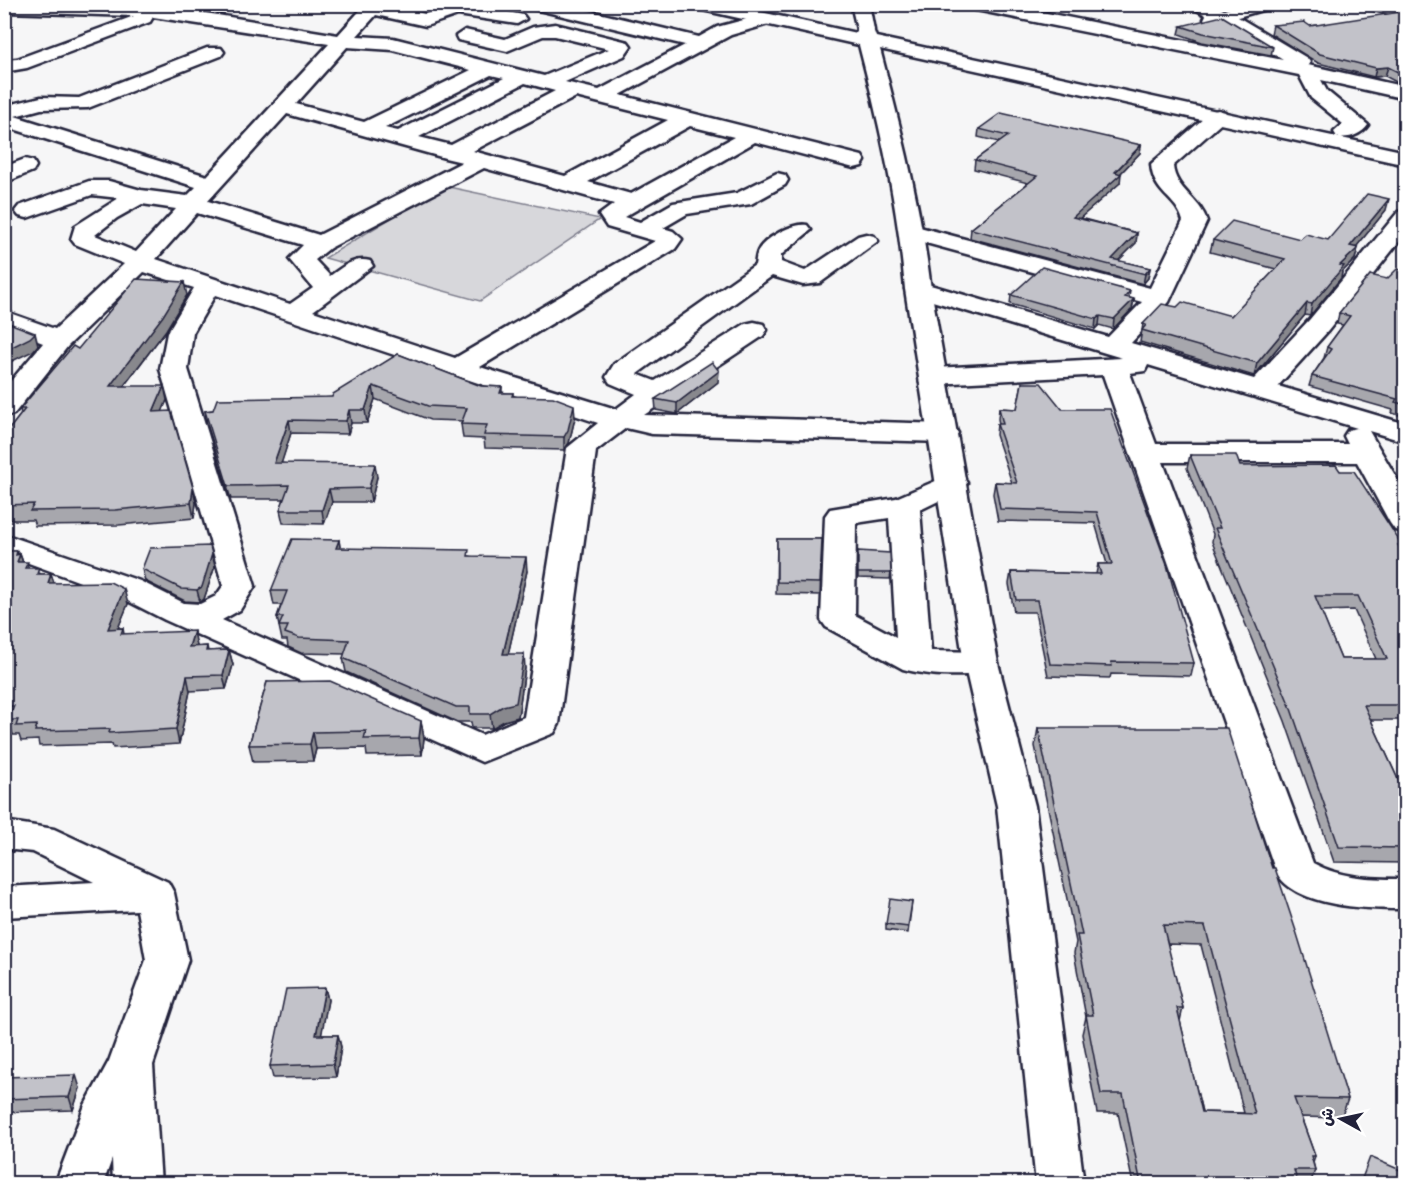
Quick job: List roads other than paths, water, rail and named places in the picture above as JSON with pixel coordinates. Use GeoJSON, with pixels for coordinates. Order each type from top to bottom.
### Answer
{"type":"FeatureCollection","features":[{"type":"Feature","properties":{"kind":"street"},"geometry":{"type":"LineString","coordinates":[[698,4],[766,19],[866,35],[1406,145]]}},
{"type":"Feature","properties":{"kind":"street"},"geometry":{"type":"LineString","coordinates":[[748,4],[954,59],[1406,159]]}},
{"type":"Feature","properties":{"kind":"street"},"geometry":{"type":"LineString","coordinates":[[860,4],[891,129],[912,232],[918,289],[981,663],[1016,806],[1060,1184]]}},
{"type":"Feature","properties":{"kind":"street"},"geometry":{"type":"LineString","coordinates":[[971,4],[1314,72],[1406,93]]}},
{"type":"Feature","properties":{"kind":"street"},"geometry":{"type":"LineString","coordinates":[[1196,4],[1223,16],[1314,72]]}},
{"type":"Feature","properties":{"kind":"street"},"geometry":{"type":"LineString","coordinates":[[1146,38],[1263,4]]}},
{"type":"Feature","properties":{"kind":"street"},"geometry":{"type":"LineString","coordinates":[[1372,4],[1404,12]]}},
{"type":"Feature","properties":{"kind":"street"},"geometry":{"type":"LineString","coordinates":[[426,52],[465,36],[517,20],[541,6],[702,43]]}},
{"type":"Feature","properties":{"kind":"street"},"geometry":{"type":"LineString","coordinates":[[4,7],[134,7],[159,13],[342,41],[393,44],[854,161]]}},
{"type":"Feature","properties":{"kind":"street"},"geometry":{"type":"LineString","coordinates":[[4,408],[59,340],[140,262],[374,7],[426,20],[451,11],[470,10],[517,20]]}},
{"type":"Feature","properties":{"kind":"street"},"geometry":{"type":"LineString","coordinates":[[4,66],[20,64],[159,13]]}},
{"type":"Feature","properties":{"kind":"street"},"geometry":{"type":"LineString","coordinates":[[604,96],[724,31],[766,19]]}},
{"type":"Feature","properties":{"kind":"street"},"geometry":{"type":"LineString","coordinates":[[465,36],[507,45],[540,31],[555,30],[621,46],[616,52],[548,82]]}},
{"type":"Feature","properties":{"kind":"street"},"geometry":{"type":"LineString","coordinates":[[4,112],[41,103],[81,104],[214,52]]}},
{"type":"Feature","properties":{"kind":"street"},"geometry":{"type":"LineString","coordinates":[[874,66],[906,59],[954,59]]}},
{"type":"Feature","properties":{"kind":"street"},"geometry":{"type":"LineString","coordinates":[[366,129],[490,68]]}},
{"type":"Feature","properties":{"kind":"street"},"geometry":{"type":"LineString","coordinates":[[1314,72],[1309,75],[1318,94],[1357,125],[1345,132]]}},
{"type":"Feature","properties":{"kind":"street"},"geometry":{"type":"LineString","coordinates":[[400,138],[524,76]]}},
{"type":"Feature","properties":{"kind":"street"},"geometry":{"type":"LineString","coordinates":[[453,153],[575,89]]}},
{"type":"Feature","properties":{"kind":"street"},"geometry":{"type":"LineString","coordinates":[[282,106],[634,202]]}},
{"type":"Feature","properties":{"kind":"street"},"geometry":{"type":"LineString","coordinates":[[1113,357],[1158,298],[1195,221],[1190,206],[1167,189],[1161,176],[1162,165],[1218,116]]}},
{"type":"Feature","properties":{"kind":"street"},"geometry":{"type":"LineString","coordinates":[[567,184],[688,118]]}},
{"type":"Feature","properties":{"kind":"street"},"geometry":{"type":"LineString","coordinates":[[4,119],[210,184]]}},
{"type":"Feature","properties":{"kind":"street"},"geometry":{"type":"LineString","coordinates":[[460,367],[666,244],[670,239],[612,219],[612,216],[753,135]]}},
{"type":"Feature","properties":{"kind":"street"},"geometry":{"type":"LineString","coordinates":[[328,290],[301,259],[321,243],[481,161]]}},
{"type":"Feature","properties":{"kind":"street"},"geometry":{"type":"LineString","coordinates":[[4,176],[25,166]]}},
{"type":"Feature","properties":{"kind":"street"},"geometry":{"type":"LineString","coordinates":[[643,230],[681,208],[743,199],[777,180]]}},
{"type":"Feature","properties":{"kind":"street"},"geometry":{"type":"LineString","coordinates":[[27,211],[89,188],[109,188],[139,198],[192,204],[321,243]]}},
{"type":"Feature","properties":{"kind":"street"},"geometry":{"type":"LineString","coordinates":[[139,198],[109,213],[81,235],[83,239],[140,262],[460,367],[592,413],[652,424],[944,433]]}},
{"type":"Feature","properties":{"kind":"street"},"geometry":{"type":"LineString","coordinates":[[1259,390],[1319,325],[1406,217]]}},
{"type":"Feature","properties":{"kind":"street"},"geometry":{"type":"LineString","coordinates":[[768,267],[769,252],[799,230]]}},
{"type":"Feature","properties":{"kind":"street"},"geometry":{"type":"LineString","coordinates":[[912,232],[1158,298]]}},
{"type":"Feature","properties":{"kind":"street"},"geometry":{"type":"LineString","coordinates":[[768,267],[803,278],[811,278],[866,242]]}},
{"type":"Feature","properties":{"kind":"street"},"geometry":{"type":"LineString","coordinates":[[1369,262],[1396,270]]}},
{"type":"Feature","properties":{"kind":"street"},"geometry":{"type":"LineString","coordinates":[[294,313],[361,267]]}},
{"type":"Feature","properties":{"kind":"street"},"geometry":{"type":"LineString","coordinates":[[653,395],[645,386],[620,376],[624,370],[768,267]]}},
{"type":"Feature","properties":{"kind":"street"},"geometry":{"type":"LineString","coordinates":[[177,613],[206,615],[228,603],[239,586],[174,369],[175,342],[188,314],[210,285]]}},
{"type":"Feature","properties":{"kind":"street"},"geometry":{"type":"LineString","coordinates":[[918,289],[1113,357]]}},
{"type":"Feature","properties":{"kind":"street"},"geometry":{"type":"LineString","coordinates":[[4,319],[59,340]]}},
{"type":"Feature","properties":{"kind":"street"},"geometry":{"type":"LineString","coordinates":[[4,543],[128,588],[177,613],[482,750],[541,724],[582,448],[653,395],[754,330]]}},
{"type":"Feature","properties":{"kind":"street"},"geometry":{"type":"LineString","coordinates":[[1113,357],[1145,453],[1296,872],[1311,882],[1346,893],[1406,894]]}},
{"type":"Feature","properties":{"kind":"street"},"geometry":{"type":"LineString","coordinates":[[934,376],[1113,357],[1167,363],[1406,433]]}},
{"type":"Feature","properties":{"kind":"street"},"geometry":{"type":"LineString","coordinates":[[1347,416],[1406,523]]}},
{"type":"Feature","properties":{"kind":"street"},"geometry":{"type":"LineString","coordinates":[[1145,453],[1368,453]]}},
{"type":"Feature","properties":{"kind":"street"},"geometry":{"type":"LineString","coordinates":[[952,483],[904,506],[841,516],[838,620],[915,661],[981,663]]}},
{"type":"Feature","properties":{"kind":"street"},"geometry":{"type":"LineString","coordinates":[[904,506],[915,661]]}},
{"type":"Feature","properties":{"kind":"street"},"geometry":{"type":"LineString","coordinates":[[4,835],[40,839],[154,893]]}},
{"type":"Feature","properties":{"kind":"street"},"geometry":{"type":"LineString","coordinates":[[4,902],[154,893]]}},
{"type":"Feature","properties":{"kind":"street"},"geometry":{"type":"LineString","coordinates":[[79,1184],[108,1105],[130,1065],[167,960],[154,893]]}},
{"type":"Feature","properties":{"kind":"street"},"geometry":{"type":"LineString","coordinates":[[130,1065],[137,1184]]}}]}
